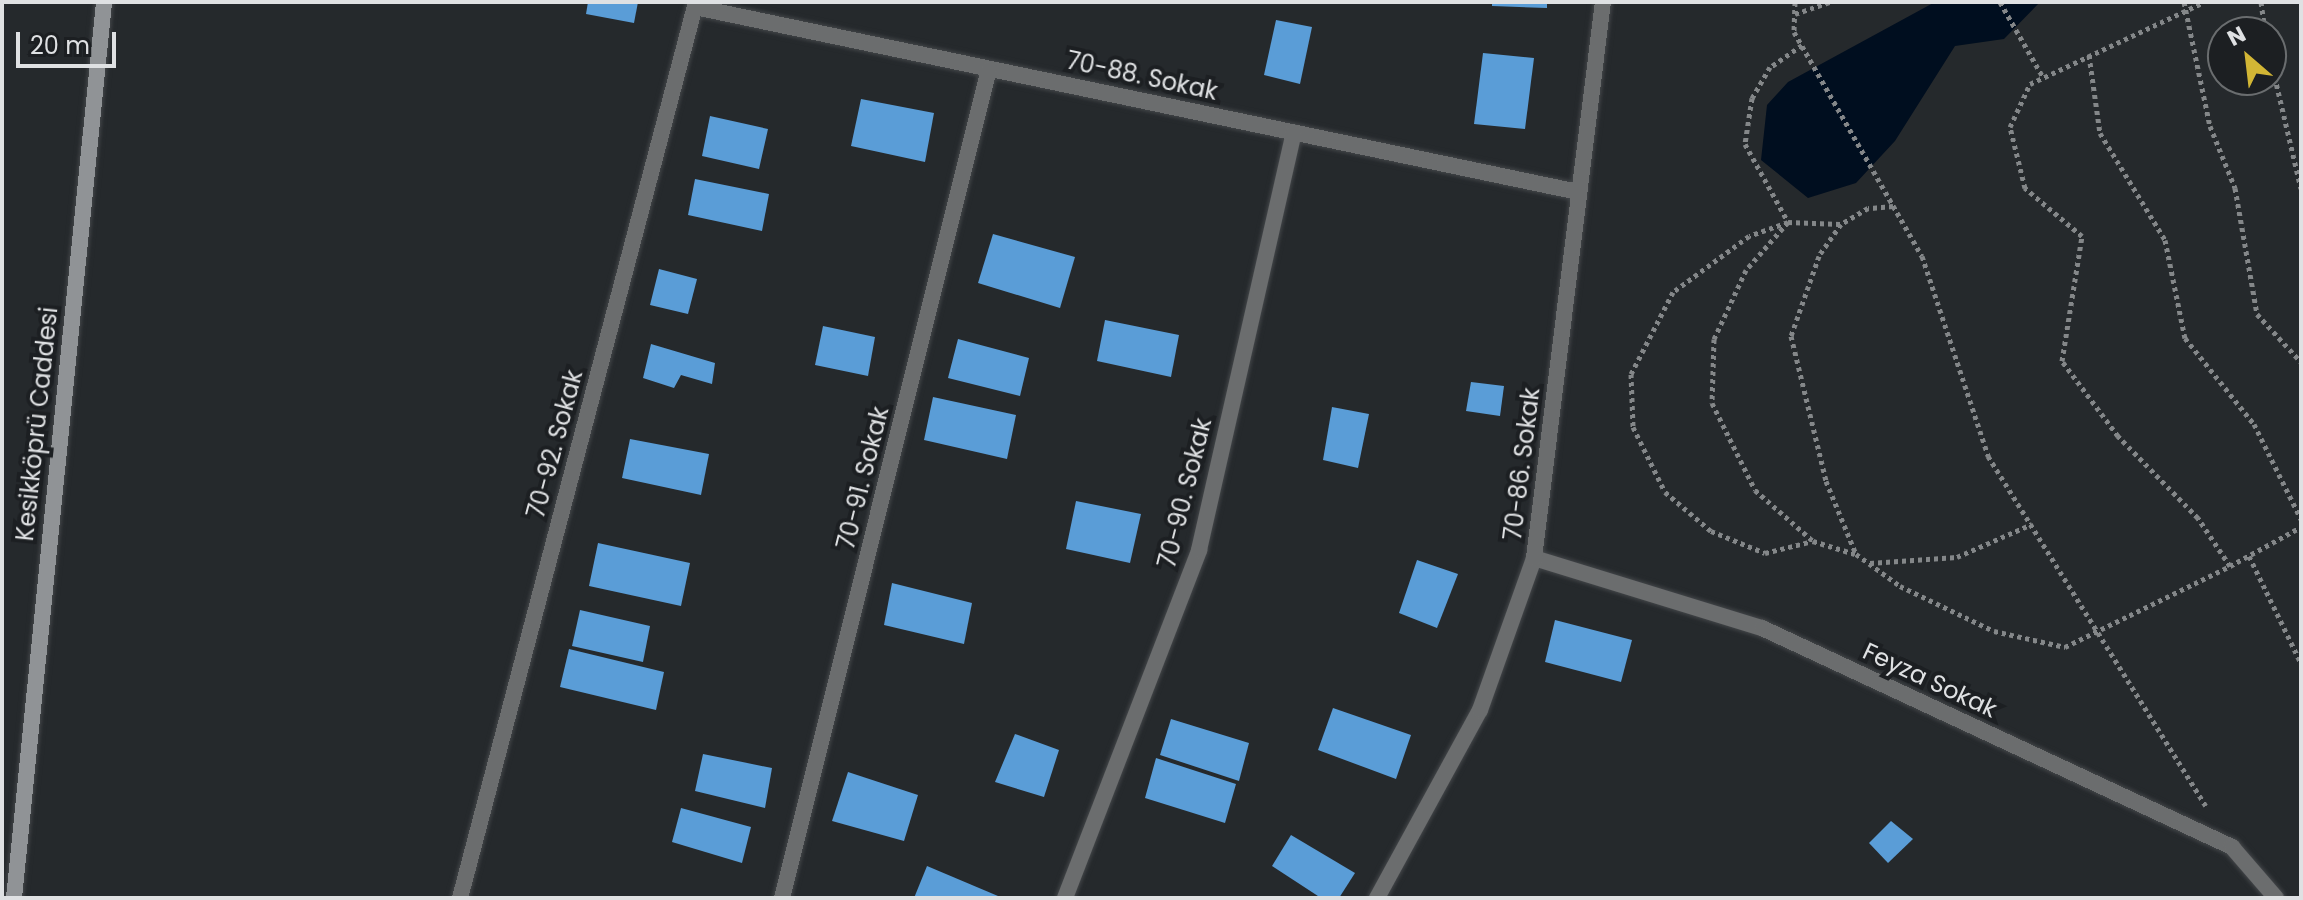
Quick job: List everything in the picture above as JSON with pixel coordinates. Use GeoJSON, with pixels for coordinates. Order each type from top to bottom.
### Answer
{"type":"FeatureCollection","features":[{"type":"Feature","properties":{"kind":"street","name":"Kesikköprü Caddesi"},"geometry":{"type":"LineString","coordinates":[[14,898],[104,2]]}},
{"type":"Feature","properties":{"kind":"street","name":"70-86. Sokak"},"geometry":{"type":"LineString","coordinates":[[1377,898],[1480,710],[1534,558],[1603,2]]}},
{"type":"Feature","properties":{"kind":"street","name":"70-88. Sokak"},"geometry":{"type":"LineString","coordinates":[[696,5],[1578,192]]}},
{"type":"Feature","properties":{"kind":"street","name":"70-92. Sokak"},"geometry":{"type":"LineString","coordinates":[[460,898],[696,5]]}},
{"type":"Feature","properties":{"kind":"street","name":"70-91. Sokak"},"geometry":{"type":"LineString","coordinates":[[782,898],[989,69]]}},
{"type":"Feature","properties":{"kind":"street","name":"70-90. Sokak"},"geometry":{"type":"LineString","coordinates":[[1065,898],[1199,550],[1294,133]]}},
{"type":"Feature","properties":{"kind":"street","name":"Feyza Sokak"},"geometry":{"type":"LineString","coordinates":[[1534,558],[1762,628],[2232,847],[2276,898]]}},
{"type":"Feature","properties":{"kind":"path"},"geometry":{"type":"LineString","coordinates":[[1795,2],[1802,45],[1922,256],[1988,456],[2232,847]]}},
{"type":"Feature","properties":{"kind":"path"},"geometry":{"type":"LineString","coordinates":[[1795,14],[1830,2]]}},
{"type":"Feature","properties":{"kind":"path"},"geometry":{"type":"LineString","coordinates":[[2000,2],[2043,77]]}},
{"type":"Feature","properties":{"kind":"path"},"geometry":{"type":"LineString","coordinates":[[2204,2],[2186,5],[2030,84],[2010,127],[2025,188],[2082,236],[2062,361],[2118,436],[2198,518],[2230,566]]}},
{"type":"Feature","properties":{"kind":"path"},"geometry":{"type":"LineString","coordinates":[[2186,5],[2210,126],[2235,188],[2257,314],[2301,362]]}},
{"type":"Feature","properties":{"kind":"path"},"geometry":{"type":"LineString","coordinates":[[1788,222],[1745,144],[1752,98],[1770,67],[1802,45]]}},
{"type":"Feature","properties":{"kind":"path"},"geometry":{"type":"LineString","coordinates":[[2089,55],[2100,133],[2165,240],[2185,338],[2254,424],[2301,519]]}},
{"type":"Feature","properties":{"kind":"path"},"geometry":{"type":"LineString","coordinates":[[2279,96],[2301,189]]}},
{"type":"Feature","properties":{"kind":"path"},"geometry":{"type":"LineString","coordinates":[[1856,554],[1826,481],[1791,336],[1819,256],[1841,224],[1868,208],[1893,206]]}},
{"type":"Feature","properties":{"kind":"path"},"geometry":{"type":"LineString","coordinates":[[1788,222],[1746,270],[1714,339],[1712,403],[1755,490],[1813,541],[1856,554],[1994,631],[2065,647],[2230,566],[2301,527]]}},
{"type":"Feature","properties":{"kind":"path"},"geometry":{"type":"LineString","coordinates":[[1813,541],[1765,553],[1711,531],[1665,492],[1633,427],[1631,374],[1673,292],[1749,236],[1788,222],[1841,224]]}},
{"type":"Feature","properties":{"kind":"path"},"geometry":{"type":"LineString","coordinates":[[1869,563],[1957,557],[2032,524]]}},
{"type":"Feature","properties":{"kind":"path"},"geometry":{"type":"LineString","coordinates":[[2249,556],[2301,663]]}},
{"type":"Feature","properties":{"kind":"water"},"geometry":{"type":"Polygon","coordinates":[[[1935,2],[2040,2],[2004,39],[1955,46],[1895,141],[1856,183],[1808,198],[1761,160],[1767,105],[1788,82],[1935,2]]]}},
{"type":"Feature","properties":{"kind":"building"},"geometry":{"type":"Polygon","coordinates":[[[588,2],[638,2],[634,23],[586,14],[588,2]]]}},
{"type":"Feature","properties":{"kind":"building"},"geometry":{"type":"Polygon","coordinates":[[[1492,2],[1547,2],[1547,8],[1492,6],[1492,2]]]}},
{"type":"Feature","properties":{"kind":"building"},"geometry":{"type":"Polygon","coordinates":[[[1276,20],[1312,27],[1300,84],[1264,75],[1276,20]]]}},
{"type":"Feature","properties":{"kind":"building"},"geometry":{"type":"Polygon","coordinates":[[[1483,53],[1534,58],[1525,129],[1474,124],[1483,53]]]}},
{"type":"Feature","properties":{"kind":"building"},"geometry":{"type":"Polygon","coordinates":[[[861,99],[934,113],[925,162],[851,146],[861,99]]]}},
{"type":"Feature","properties":{"kind":"building"},"geometry":{"type":"Polygon","coordinates":[[[710,116],[768,129],[759,169],[702,156],[710,116]]]}},
{"type":"Feature","properties":{"kind":"building"},"geometry":{"type":"Polygon","coordinates":[[[695,179],[769,194],[762,231],[688,215],[695,179]]]}},
{"type":"Feature","properties":{"kind":"building"},"geometry":{"type":"Polygon","coordinates":[[[993,234],[1075,257],[1060,308],[978,283],[993,234]]]}},
{"type":"Feature","properties":{"kind":"building"},"geometry":{"type":"Polygon","coordinates":[[[659,269],[697,279],[688,314],[650,305],[659,269]]]}},
{"type":"Feature","properties":{"kind":"building"},"geometry":{"type":"Polygon","coordinates":[[[1105,320],[1179,335],[1171,377],[1097,361],[1105,320]]]}},
{"type":"Feature","properties":{"kind":"building"},"geometry":{"type":"Polygon","coordinates":[[[823,326],[875,337],[868,376],[815,365],[823,326]]]}},
{"type":"Feature","properties":{"kind":"building"},"geometry":{"type":"Polygon","coordinates":[[[958,339],[1029,358],[1020,396],[948,378],[958,339]]]}},
{"type":"Feature","properties":{"kind":"building"},"geometry":{"type":"Polygon","coordinates":[[[651,344],[715,363],[712,384],[681,375],[674,388],[643,378],[651,344]]]}},
{"type":"Feature","properties":{"kind":"building"},"geometry":{"type":"Polygon","coordinates":[[[1471,382],[1504,386],[1500,416],[1466,411],[1471,382]]]}},
{"type":"Feature","properties":{"kind":"building"},"geometry":{"type":"Polygon","coordinates":[[[933,397],[1016,415],[1007,459],[924,440],[933,397]]]}},
{"type":"Feature","properties":{"kind":"building"},"geometry":{"type":"Polygon","coordinates":[[[1332,407],[1369,414],[1358,468],[1323,460],[1332,407]]]}},
{"type":"Feature","properties":{"kind":"building"},"geometry":{"type":"Polygon","coordinates":[[[630,439],[709,454],[701,495],[622,478],[630,439]]]}},
{"type":"Feature","properties":{"kind":"building"},"geometry":{"type":"Polygon","coordinates":[[[1076,501],[1141,514],[1130,563],[1066,549],[1076,501]]]}},
{"type":"Feature","properties":{"kind":"building"},"geometry":{"type":"Polygon","coordinates":[[[598,543],[690,563],[681,606],[589,586],[598,543]]]}},
{"type":"Feature","properties":{"kind":"building"},"geometry":{"type":"Polygon","coordinates":[[[1417,560],[1458,574],[1437,628],[1399,613],[1417,560]]]}},
{"type":"Feature","properties":{"kind":"building"},"geometry":{"type":"Polygon","coordinates":[[[892,583],[972,603],[964,644],[884,625],[892,583]]]}},
{"type":"Feature","properties":{"kind":"building"},"geometry":{"type":"Polygon","coordinates":[[[580,610],[650,626],[643,662],[572,646],[580,610]]]}},
{"type":"Feature","properties":{"kind":"building"},"geometry":{"type":"Polygon","coordinates":[[[1555,620],[1632,640],[1621,682],[1545,662],[1555,620]]]}},
{"type":"Feature","properties":{"kind":"building"},"geometry":{"type":"Polygon","coordinates":[[[569,649],[664,672],[656,710],[560,687],[569,649]]]}},
{"type":"Feature","properties":{"kind":"building"},"geometry":{"type":"Polygon","coordinates":[[[1333,708],[1411,735],[1396,779],[1318,750],[1333,708]]]}},
{"type":"Feature","properties":{"kind":"building"},"geometry":{"type":"Polygon","coordinates":[[[1171,719],[1249,743],[1239,781],[1160,755],[1171,719]]]}},
{"type":"Feature","properties":{"kind":"building"},"geometry":{"type":"Polygon","coordinates":[[[1015,734],[1059,750],[1044,797],[995,782],[1015,734]]]}},
{"type":"Feature","properties":{"kind":"building"},"geometry":{"type":"Polygon","coordinates":[[[703,754],[772,768],[765,808],[695,791],[703,754]]]}},
{"type":"Feature","properties":{"kind":"building"},"geometry":{"type":"Polygon","coordinates":[[[1156,758],[1236,784],[1225,823],[1145,798],[1156,758]]]}},
{"type":"Feature","properties":{"kind":"building"},"geometry":{"type":"Polygon","coordinates":[[[848,772],[918,795],[904,841],[832,821],[848,772]]]}},
{"type":"Feature","properties":{"kind":"building"},"geometry":{"type":"Polygon","coordinates":[[[681,808],[751,827],[742,863],[672,842],[681,808]]]}},
{"type":"Feature","properties":{"kind":"building"},"geometry":{"type":"Polygon","coordinates":[[[1891,821],[1913,839],[1888,863],[1869,843],[1891,821]]]}},
{"type":"Feature","properties":{"kind":"building"},"geometry":{"type":"Polygon","coordinates":[[[1291,835],[1355,873],[1339,898],[1321,898],[1272,866],[1291,835]]]}},
{"type":"Feature","properties":{"kind":"building"},"geometry":{"type":"Polygon","coordinates":[[[927,866],[998,896],[914,898],[927,866]]]}}]}
